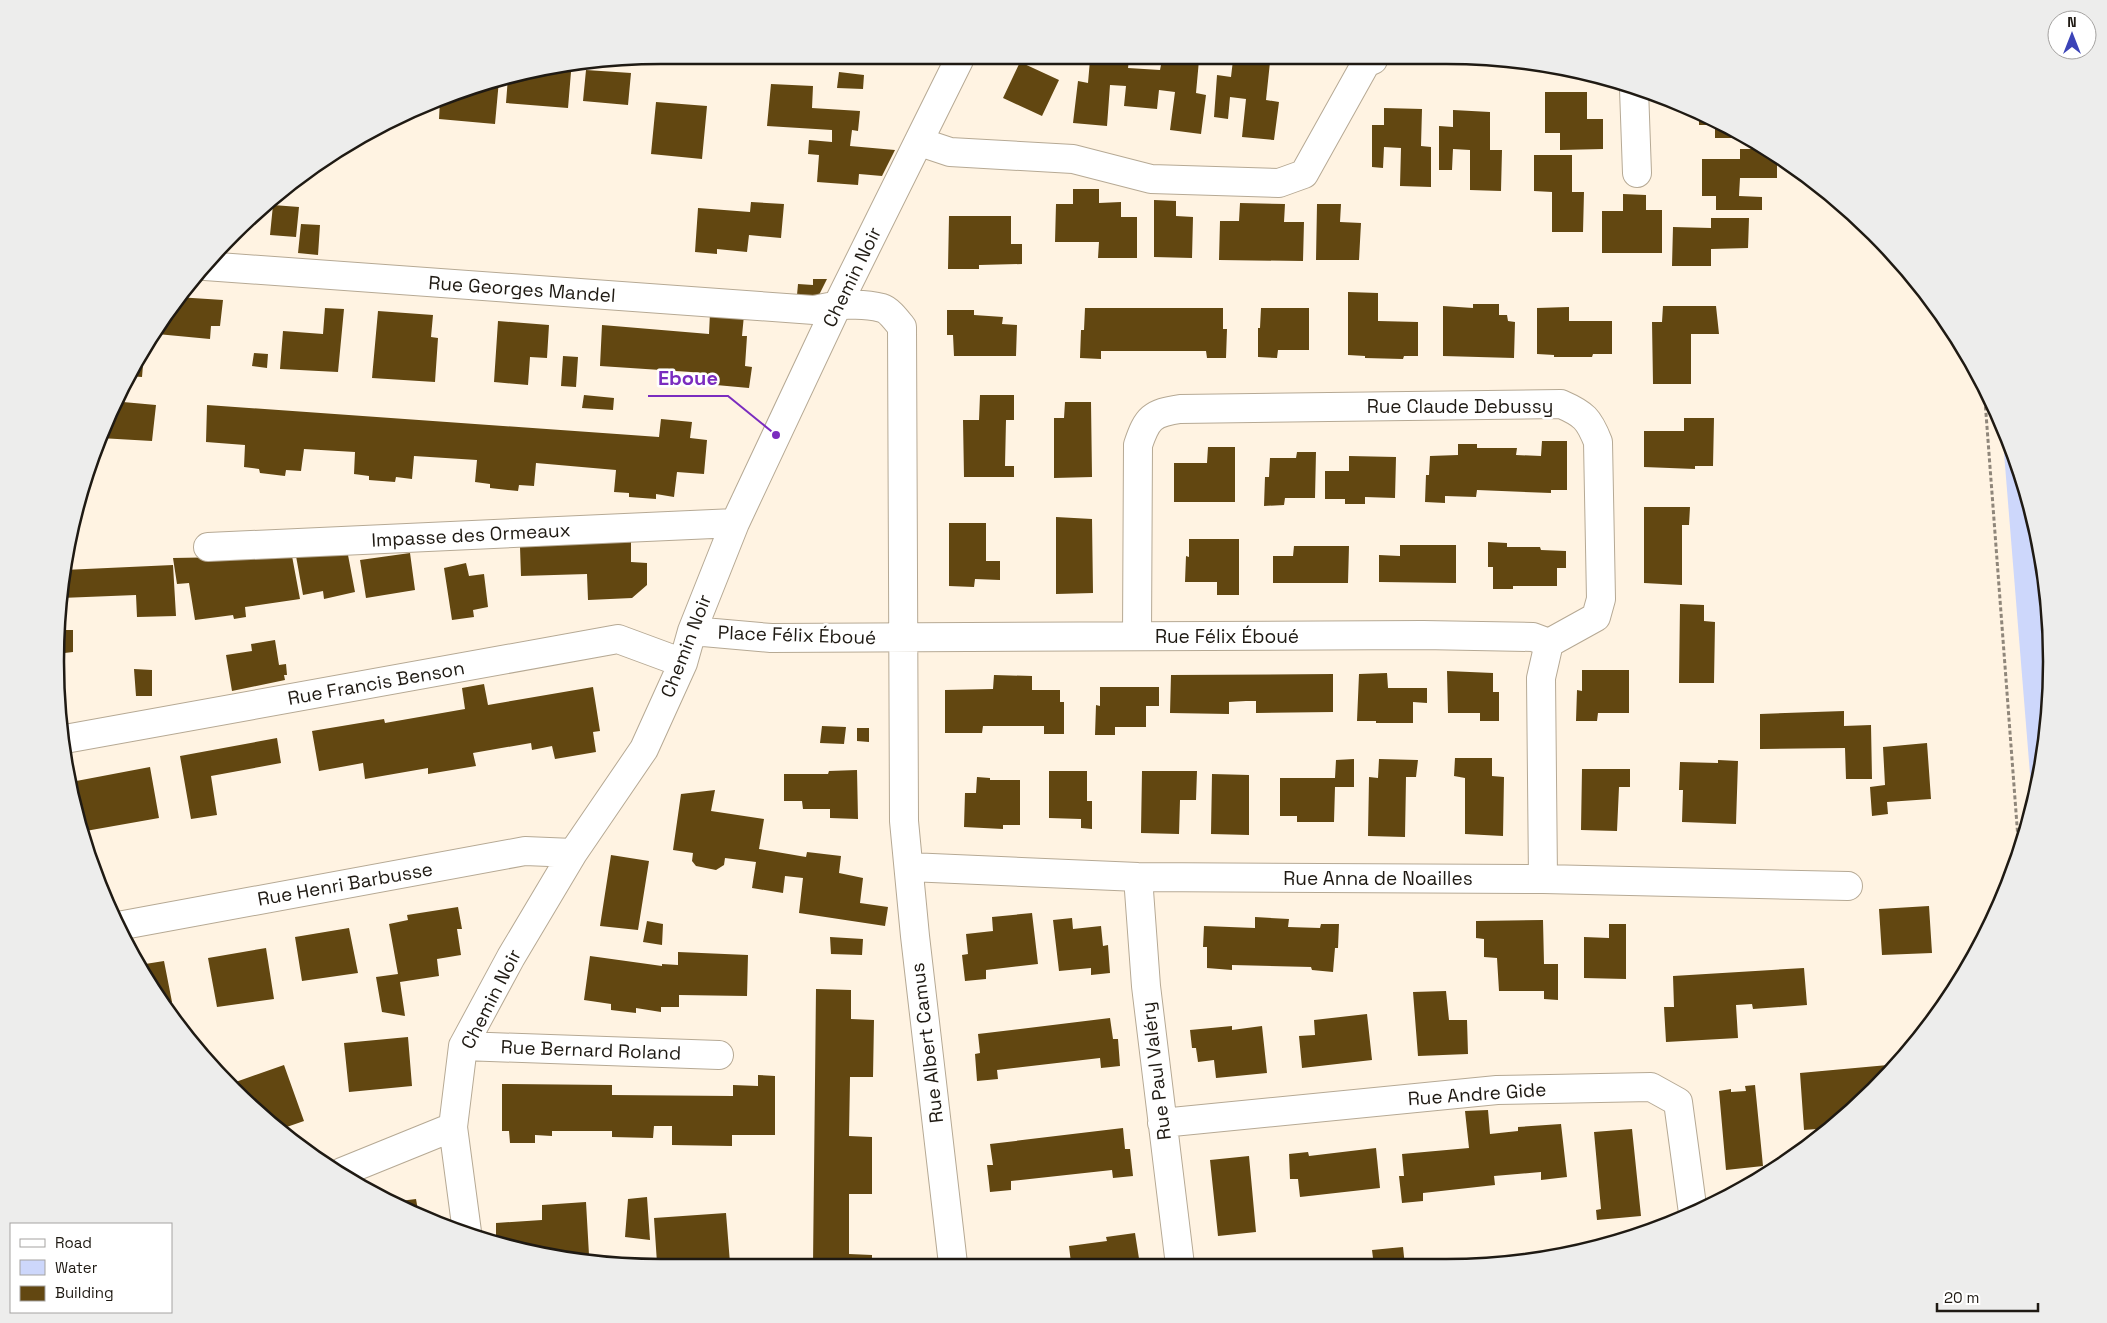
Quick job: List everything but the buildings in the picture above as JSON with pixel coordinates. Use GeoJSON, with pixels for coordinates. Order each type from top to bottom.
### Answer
{"type":"FeatureCollection","features":[{"type":"Feature","properties":{"kind":"street","name":"Chemin Noir"},"geometry":{"type":"LineString","coordinates":[[466,1227],[453,1127],[463,1046],[572,852],[644,749],[683,663],[692,631],[735,522],[838,304],[957,64]]}},
{"type":"Feature","properties":{"kind":"street"},"geometry":{"type":"LineString","coordinates":[[920,142],[950,152],[1073,159],[1151,179],[1279,183],[1304,174],[1365,64]]}},
{"type":"Feature","properties":{"kind":"street"},"geometry":{"type":"LineString","coordinates":[[1634,94],[1636,173]]}},
{"type":"Feature","properties":{"kind":"street","name":"Rue Georges Mandel"},"geometry":{"type":"LineString","coordinates":[[212,267],[814,310],[838,304],[883,308],[902,327],[903,638]]}},
{"type":"Feature","properties":{"kind":"street","name":"Rue Claude Debussy"},"geometry":{"type":"LineString","coordinates":[[1137,636],[1138,445],[1145,425],[1160,412],[1180,409],[1561,404],[1576,411],[1591,424],[1598,442],[1601,599],[1596,617],[1549,643]]}},
{"type":"Feature","properties":{"kind":"street","name":"Impasse des Ormeaux"},"geometry":{"type":"LineString","coordinates":[[208,547],[735,522]]}},
{"type":"Feature","properties":{"kind":"street","name":"Place Félix Éboué"},"geometry":{"type":"LineString","coordinates":[[692,631],[772,638],[903,638]]}},
{"type":"Feature","properties":{"kind":"street","name":"Rue Félix Éboué"},"geometry":{"type":"LineString","coordinates":[[903,638],[1423,635],[1533,637],[1549,643]]}},
{"type":"Feature","properties":{"kind":"street","name":"Rue Albert Camus"},"geometry":{"type":"LineString","coordinates":[[903,638],[904,821],[952,1259]]}},
{"type":"Feature","properties":{"kind":"street","name":"Rue Francis Benson"},"geometry":{"type":"LineString","coordinates":[[69,738],[618,639],[683,663]]}},
{"type":"Feature","properties":{"kind":"street"},"geometry":{"type":"LineString","coordinates":[[1543,879],[1541,678],[1549,643]]}},
{"type":"Feature","properties":{"kind":"street","name":"Rue Henri Barbusse"},"geometry":{"type":"LineString","coordinates":[[124,925],[525,851],[572,852]]}},
{"type":"Feature","properties":{"kind":"street","name":"Rue Anna de Noailles"},"geometry":{"type":"LineString","coordinates":[[909,867],[1138,877],[1543,879],[1848,886]]}},
{"type":"Feature","properties":{"kind":"street","name":"Rue Paul Valéry"},"geometry":{"type":"LineString","coordinates":[[1138,877],[1146,986],[1179,1259]]}},
{"type":"Feature","properties":{"kind":"street","name":"Rue Bernard Roland"},"geometry":{"type":"LineString","coordinates":[[463,1046],[719,1054]]}},
{"type":"Feature","properties":{"kind":"street","name":"Rue Andre Gide"},"geometry":{"type":"LineString","coordinates":[[1162,1123],[1497,1090],[1651,1087],[1678,1102],[1692,1206]]}},
{"type":"Feature","properties":{"kind":"street"},"geometry":{"type":"LineString","coordinates":[[347,1170],[453,1127]]}},
{"type":"Feature","properties":{"kind":"path"},"geometry":{"type":"LineString","coordinates":[[1985,404],[2018,834]]}},
{"type":"Feature","properties":{"kind":"water"},"geometry":{"type":"Polygon","coordinates":[[[2004,447],[2012,469],[2032,545],[2042,622],[2042,701],[2031,783],[2004,447]]]}},
{"type":"Feature","properties":{"kind":"place","name":"Eboue"},"geometry":{"type":"Point","coordinates":[776,435]}}]}
